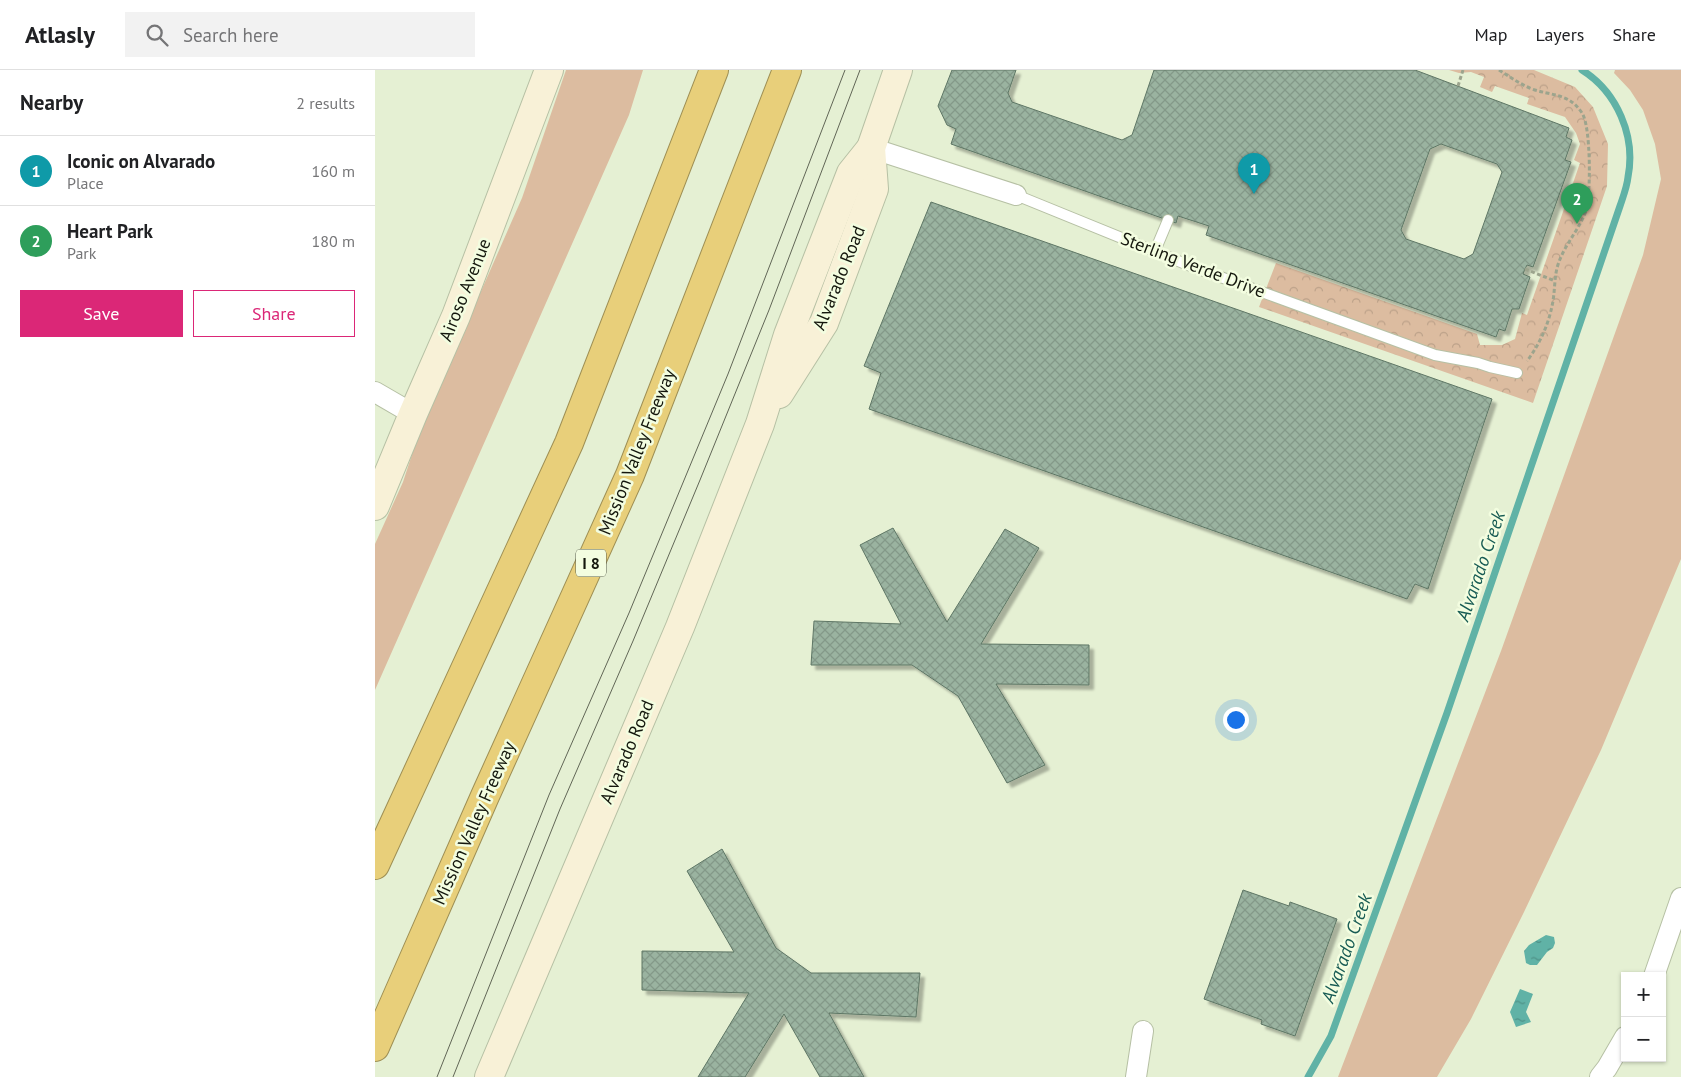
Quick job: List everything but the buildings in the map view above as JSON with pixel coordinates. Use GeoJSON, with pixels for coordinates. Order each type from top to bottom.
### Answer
{"type":"FeatureCollection","features":[{"type":"Feature","properties":{"kind":"highway"},"geometry":{"type":"LineString","coordinates":[[375,865],[569,443],[714,70]]}},
{"type":"Feature","properties":{"kind":"highway","name":"Mission Valley Freeway"},"geometry":{"type":"LineString","coordinates":[[375,1047],[485,796],[630,475],[787,70]]}},
{"type":"Feature","properties":{"kind":"street","name":"Airoso Avenue"},"geometry":{"type":"LineString","coordinates":[[375,506],[456,316],[549,70]]}},
{"type":"Feature","properties":{"kind":"street","name":"Alvarado Road"},"geometry":{"type":"LineString","coordinates":[[489,1077],[681,627],[761,424],[788,335],[851,173],[871,148],[898,70]]}},
{"type":"Feature","properties":{"kind":"street","name":"Sterling Verde Drive"},"geometry":{"type":"LineString","coordinates":[[871,148],[1016,195]]}},
{"type":"Feature","properties":{"kind":"street"},"geometry":{"type":"LineString","coordinates":[[375,392],[413,414]]}},
{"type":"Feature","properties":{"kind":"street"},"geometry":{"type":"LineString","coordinates":[[1655,972],[1681,898]]}},
{"type":"Feature","properties":{"kind":"street"},"geometry":{"type":"LineString","coordinates":[[1667,940],[1681,916]]}},
{"type":"Feature","properties":{"kind":"street"},"geometry":{"type":"LineString","coordinates":[[1136,1077],[1143,1031]]}},
{"type":"Feature","properties":{"kind":"street"},"geometry":{"type":"LineString","coordinates":[[1600,1077],[1621,1044]]}},
{"type":"Feature","properties":{"kind":"lane","name":"Sterling Verde Drive"},"geometry":{"type":"LineString","coordinates":[[1016,195],[1264,294],[1435,355],[1517,373]]}},
{"type":"Feature","properties":{"kind":"lane"},"geometry":{"type":"LineString","coordinates":[[1155,251],[1168,220]]}},
{"type":"Feature","properties":{"kind":"path"},"geometry":{"type":"LineString","coordinates":[[1458,86],[1463,70]]}},
{"type":"Feature","properties":{"kind":"path"},"geometry":{"type":"LineString","coordinates":[[1499,70],[1520,84],[1568,99],[1582,113],[1586,123],[1589,144],[1589,198],[1586,210],[1579,226],[1565,246],[1557,267],[1552,305],[1542,337],[1517,373]]}},
{"type":"Feature","properties":{"kind":"path"},"geometry":{"type":"LineString","coordinates":[[1525,269],[1555,281]]}},
{"type":"Feature","properties":{"kind":"green space"},"geometry":{"type":"Polygon","coordinates":[[[566,70],[643,70],[629,115],[375,690],[375,544],[403,482],[420,430],[522,198],[566,70]]]}},
{"type":"Feature","properties":{"kind":"green space"},"geometry":{"type":"Polygon","coordinates":[[[1449,70],[1534,70],[1575,87],[1593,107],[1608,144],[1607,186],[1533,403],[1259,307],[1276,263],[1477,334],[1480,345],[1502,345],[1515,339],[1522,313],[1527,315],[1580,163],[1574,160],[1580,144],[1576,133],[1565,117],[1527,104],[1529,98],[1495,86],[1492,92],[1480,87],[1484,77],[1471,72],[1459,73],[1449,70]]]}},
{"type":"Feature","properties":{"kind":"green space"},"geometry":{"type":"Polygon","coordinates":[[[1615,70],[1681,70],[1681,559],[1601,750],[1471,1019],[1437,1077],[1338,1077],[1501,651],[1643,255],[1661,179],[1655,144],[1643,110],[1630,90],[1614,73],[1615,70]]]}},
{"type":"Feature","properties":{"kind":"water"},"geometry":{"type":"Polygon","coordinates":[[[1546,935],[1554,937],[1555,943],[1553,948],[1547,952],[1537,965],[1526,963],[1524,951],[1529,945],[1546,935]]]}},
{"type":"Feature","properties":{"kind":"water"},"geometry":{"type":"Polygon","coordinates":[[[1520,989],[1533,994],[1526,1012],[1531,1022],[1516,1027],[1510,1012],[1520,989]]]}},
{"type":"Feature","properties":{"kind":"waterway","name":"Alvarado Creek"},"geometry":{"type":"LineString","coordinates":[[1308,1077],[1331,1036],[1447,713],[1626,188],[1630,162],[1629,146],[1621,116],[1605,90],[1582,70]]}},
{"type":"Feature","properties":{"kind":"tram line"},"geometry":{"type":"LineString","coordinates":[[437,1077],[549,795],[629,613],[728,374],[845,70]]}},
{"type":"Feature","properties":{"kind":"tram line"},"geometry":{"type":"LineString","coordinates":[[453,1077],[560,809],[633,641],[769,310],[860,70]]}},
{"type":"Feature","properties":{"kind":"place","name":"Iconic on Alvarado"},"geometry":{"type":"Point","coordinates":[1254,194]}},
{"type":"Feature","properties":{"kind":"place","name":"Heart Park"},"geometry":{"type":"Point","coordinates":[1577,224]}}]}
